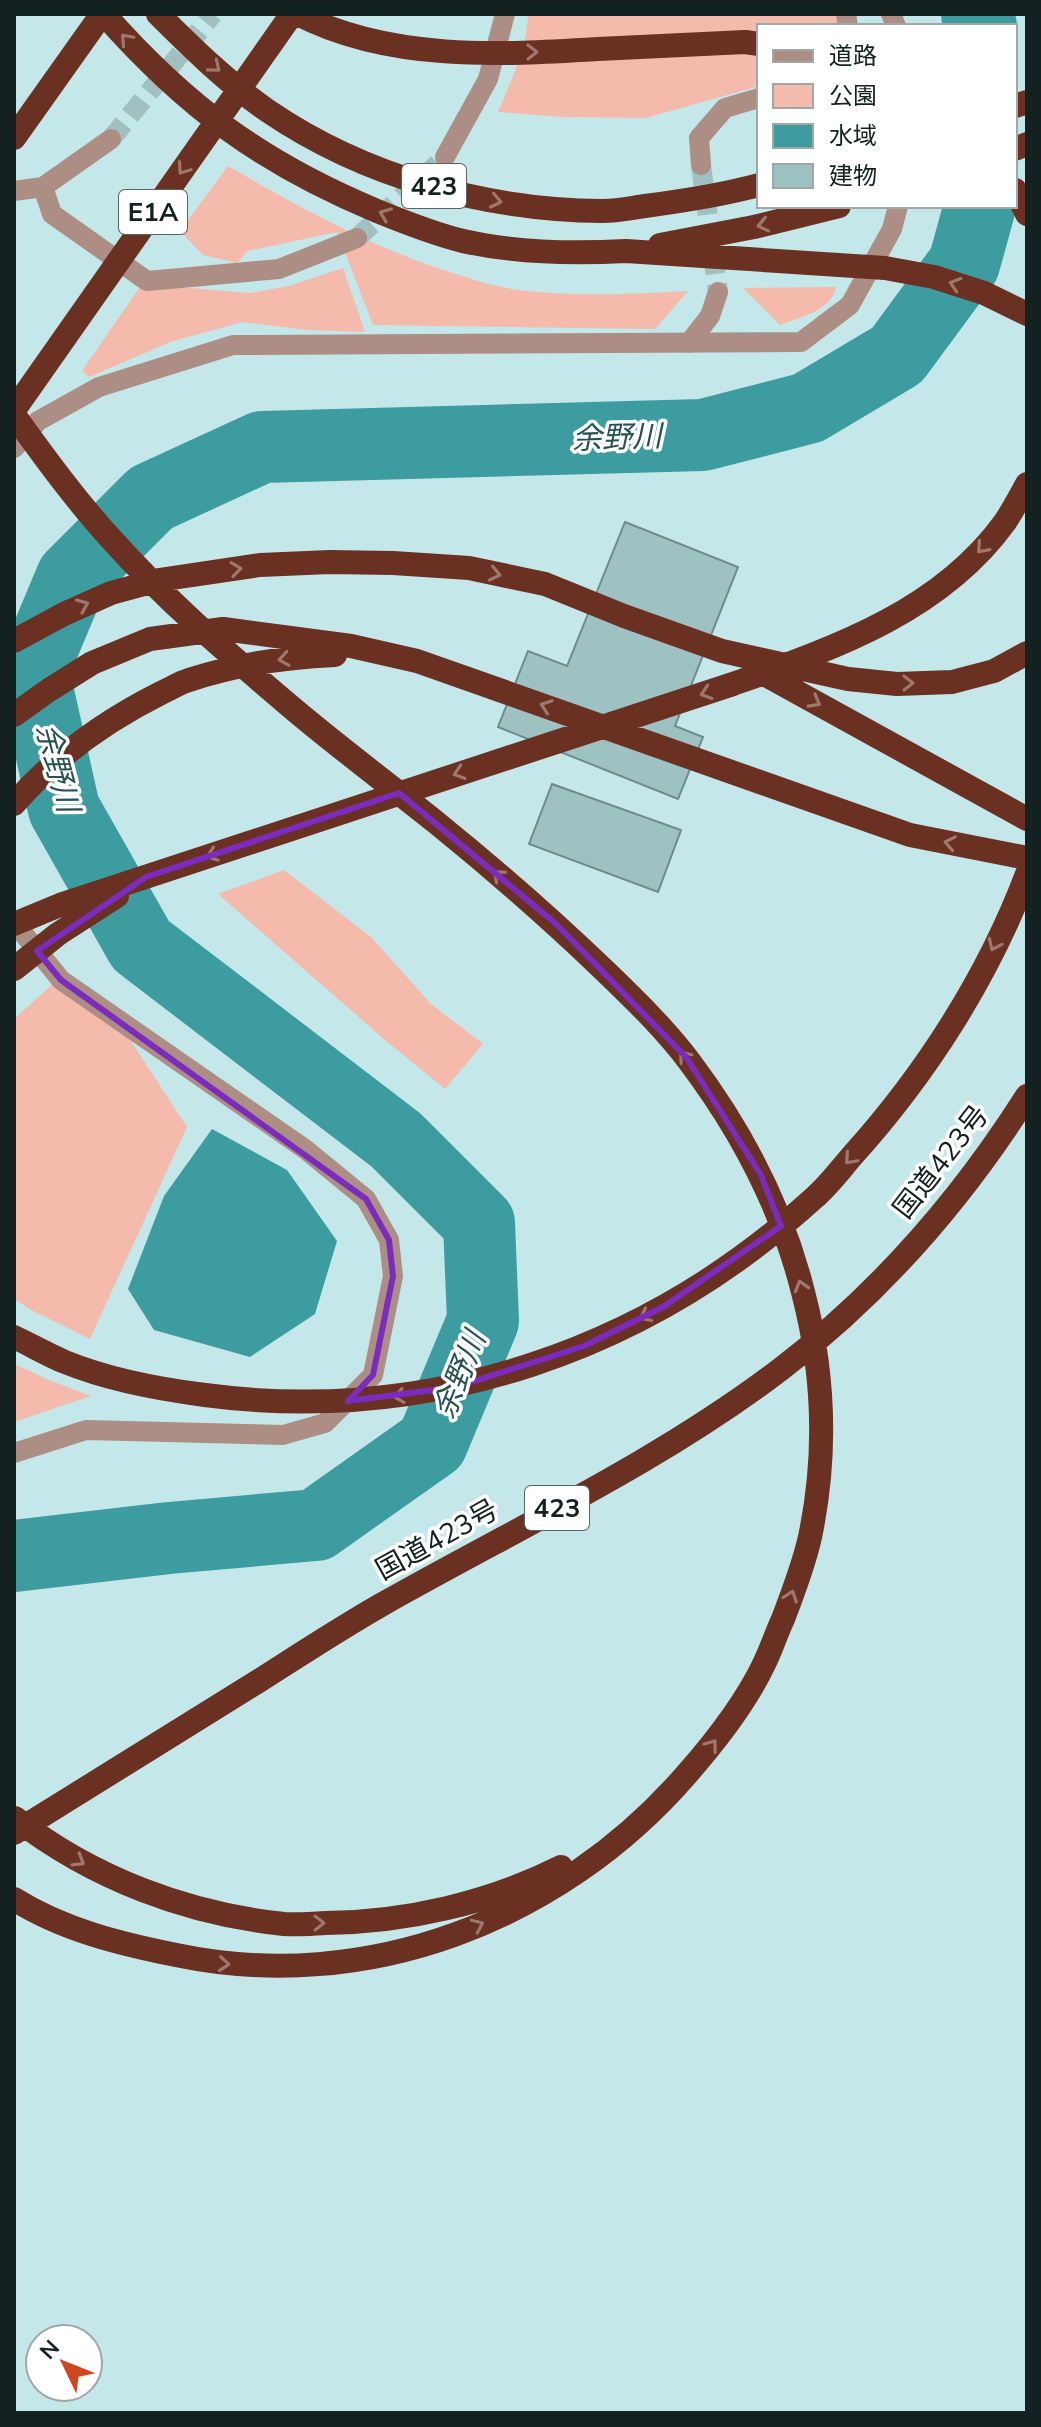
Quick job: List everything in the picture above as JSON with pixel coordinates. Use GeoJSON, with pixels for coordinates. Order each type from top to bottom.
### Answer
{"type":"FeatureCollection","features":[{"type":"Feature","properties":{"kind":"highway"},"geometry":{"type":"LineString","coordinates":[[14,138],[103,14]]}},
{"type":"Feature","properties":{"kind":"highway","name":"423"},"geometry":{"type":"LineString","coordinates":[[103,14],[172,86],[233,135],[286,168],[341,196],[404,222],[462,241],[527,251],[626,251],[754,227],[831,208]]}},
{"type":"Feature","properties":{"kind":"highway","name":"423"},"geometry":{"type":"LineString","coordinates":[[158,14],[198,53],[267,110],[326,145],[391,174],[455,193],[523,207],[605,211],[675,202],[757,185]]}},
{"type":"Feature","properties":{"kind":"highway"},"geometry":{"type":"LineString","coordinates":[[295,14],[359,37],[426,51],[531,53],[695,44],[757,44]]}},
{"type":"Feature","properties":{"kind":"highway","name":"E1A"},"geometry":{"type":"LineString","coordinates":[[14,412],[295,14]]}},
{"type":"Feature","properties":{"kind":"highway"},"geometry":{"type":"LineString","coordinates":[[1017,194],[1027,214]]}},
{"type":"Feature","properties":{"kind":"highway"},"geometry":{"type":"LineString","coordinates":[[626,251],[885,268],[934,277],[984,293],[1027,314]]}},
{"type":"Feature","properties":{"kind":"highway"},"geometry":{"type":"LineString","coordinates":[[14,412],[62,481],[114,543],[186,615],[288,706],[444,829],[555,923],[629,995],[686,1057],[728,1117],[761,1175],[803,1291],[821,1405],[820,1471],[809,1541],[789,1604],[762,1669],[714,1744],[661,1804],[597,1859],[524,1905],[453,1936],[392,1954],[331,1965],[274,1968],[213,1963],[148,1949],[84,1932],[14,1899]]}},
{"type":"Feature","properties":{"kind":"highway"},"geometry":{"type":"LineString","coordinates":[[14,923],[60,905],[733,684],[868,632],[924,600],[967,566],[1005,521],[1027,484]]}},
{"type":"Feature","properties":{"kind":"highway"},"geometry":{"type":"LineString","coordinates":[[14,641],[111,593],[159,580],[260,565],[330,562],[469,568],[545,584],[722,651],[848,679],[897,684],[952,682],[994,671],[1027,653]]}},
{"type":"Feature","properties":{"kind":"highway"},"geometry":{"type":"LineString","coordinates":[[14,715],[92,663],[150,639],[223,629],[351,646],[417,661],[910,835],[1027,858]]}},
{"type":"Feature","properties":{"kind":"highway"},"geometry":{"type":"LineString","coordinates":[[722,651],[1027,819]]}},
{"type":"Feature","properties":{"kind":"highway"},"geometry":{"type":"LineString","coordinates":[[14,804],[72,750],[130,709],[188,680],[257,663],[304,656],[350,655],[417,661]]}},
{"type":"Feature","properties":{"kind":"highway"},"geometry":{"type":"LineString","coordinates":[[14,1337],[65,1362],[126,1381],[244,1401],[310,1403],[391,1398],[456,1387],[584,1346],[663,1307],[739,1261],[817,1197],[880,1126],[933,1055],[986,963],[1027,874]]}},
{"type":"Feature","properties":{"kind":"highway"},"geometry":{"type":"LineString","coordinates":[[14,969],[58,934],[146,877]]}},
{"type":"Feature","properties":{"kind":"highway","name":"国道423号"},"geometry":{"type":"LineString","coordinates":[[14,1833],[378,1606],[717,1415],[781,1369],[846,1316],[906,1256],[965,1187],[1027,1096]]}},
{"type":"Feature","properties":{"kind":"highway"},"geometry":{"type":"LineString","coordinates":[[14,1818],[95,1871],[160,1897],[225,1914],[286,1924],[350,1923],[414,1915],[481,1900],[545,1875],[595,1850],[661,1804]]}},
{"type":"Feature","properties":{"kind":"street"},"geometry":{"type":"LineString","coordinates":[[445,157],[488,79],[505,14]]}},
{"type":"Feature","properties":{"kind":"street"},"geometry":{"type":"LineString","coordinates":[[701,165],[699,138],[725,108],[757,99]]}},
{"type":"Feature","properties":{"kind":"street"},"geometry":{"type":"LineString","coordinates":[[14,191],[43,187],[111,139]]}},
{"type":"Feature","properties":{"kind":"street"},"geometry":{"type":"LineString","coordinates":[[43,187],[52,214],[147,281],[279,269],[357,238]]}},
{"type":"Feature","properties":{"kind":"street"},"geometry":{"type":"LineString","coordinates":[[14,448],[38,421],[99,387],[233,345],[801,342],[850,305],[892,229],[897,208]]}},
{"type":"Feature","properties":{"kind":"street"},"geometry":{"type":"LineString","coordinates":[[689,343],[710,316],[718,292]]}},
{"type":"Feature","properties":{"kind":"street"},"geometry":{"type":"LineString","coordinates":[[14,923],[61,980],[305,1149],[366,1199],[389,1240],[393,1276],[373,1375],[325,1423],[283,1435],[86,1430],[14,1453]]}},
{"type":"Feature","properties":{"kind":"highlighted area"},"geometry":{"type":"Polygon","coordinates":[[[399,793],[555,923],[686,1057],[761,1175],[781,1226],[663,1307],[584,1346],[456,1387],[348,1401],[373,1375],[393,1276],[389,1240],[366,1199],[61,980],[37,951],[146,877],[399,793]]]}},
{"type":"Feature","properties":{"kind":"green space"},"geometry":{"type":"Polygon","coordinates":[[[528,14],[841,14],[843,24],[757,24],[757,87],[646,118],[498,112],[513,76],[528,14]]]}},
{"type":"Feature","properties":{"kind":"green space"},"geometry":{"type":"Polygon","coordinates":[[[228,166],[310,212],[394,252],[485,283],[560,294],[688,291],[655,329],[373,325],[337,232],[248,251],[237,263],[203,255],[180,231],[228,166]]]}},
{"type":"Feature","properties":{"kind":"green space"},"geometry":{"type":"Polygon","coordinates":[[[343,268],[365,332],[307,330],[243,322],[173,341],[89,377],[82,371],[142,284],[250,293],[289,286],[343,268]]]}},
{"type":"Feature","properties":{"kind":"green space"},"geometry":{"type":"Polygon","coordinates":[[[836,287],[822,307],[780,325],[743,288],[836,287]]]}},
{"type":"Feature","properties":{"kind":"green space"},"geometry":{"type":"Polygon","coordinates":[[[284,870],[372,938],[431,1004],[483,1044],[445,1089],[218,894],[284,870]]]}},
{"type":"Feature","properties":{"kind":"green space"},"geometry":{"type":"Polygon","coordinates":[[[55,982],[127,1035],[187,1127],[90,1339],[14,1299],[14,1019],[55,982]]]}},
{"type":"Feature","properties":{"kind":"green space"},"geometry":{"type":"Polygon","coordinates":[[[14,1364],[49,1380],[91,1396],[14,1422],[14,1364]]]}},
{"type":"Feature","properties":{"kind":"water"},"geometry":{"type":"Polygon","coordinates":[[[212,1129],[287,1170],[337,1241],[315,1314],[250,1357],[154,1330],[128,1289],[164,1196],[212,1129]]]}},
{"type":"Feature","properties":{"kind":"building"},"geometry":{"type":"Polygon","coordinates":[[[625,522],[738,567],[675,726],[703,737],[678,799],[498,727],[528,651],[567,666],[625,522]]]}},
{"type":"Feature","properties":{"kind":"building"},"geometry":{"type":"Polygon","coordinates":[[[552,784],[681,830],[658,892],[529,844],[552,784]]]}},
{"type":"Feature","properties":{"kind":"waterway","name":"余野川"},"geometry":{"type":"LineString","coordinates":[[977,14],[980,24]]}},
{"type":"Feature","properties":{"kind":"waterway","name":"余野川"},"geometry":{"type":"LineString","coordinates":[[14,1556],[316,1525],[432,1443],[483,1321],[479,1223],[396,1140],[141,945],[64,809],[33,670],[72,577],[151,498],[262,447],[703,435],[808,408],[897,355],[964,264],[979,208]]}},
{"type":"Feature","properties":{"kind":"tunnel"},"geometry":{"type":"LineString","coordinates":[[111,139],[213,14]]}},
{"type":"Feature","properties":{"kind":"tunnel"},"geometry":{"type":"LineString","coordinates":[[357,238],[445,157]]}},
{"type":"Feature","properties":{"kind":"tunnel"},"geometry":{"type":"LineString","coordinates":[[701,165],[718,292]]}}]}
